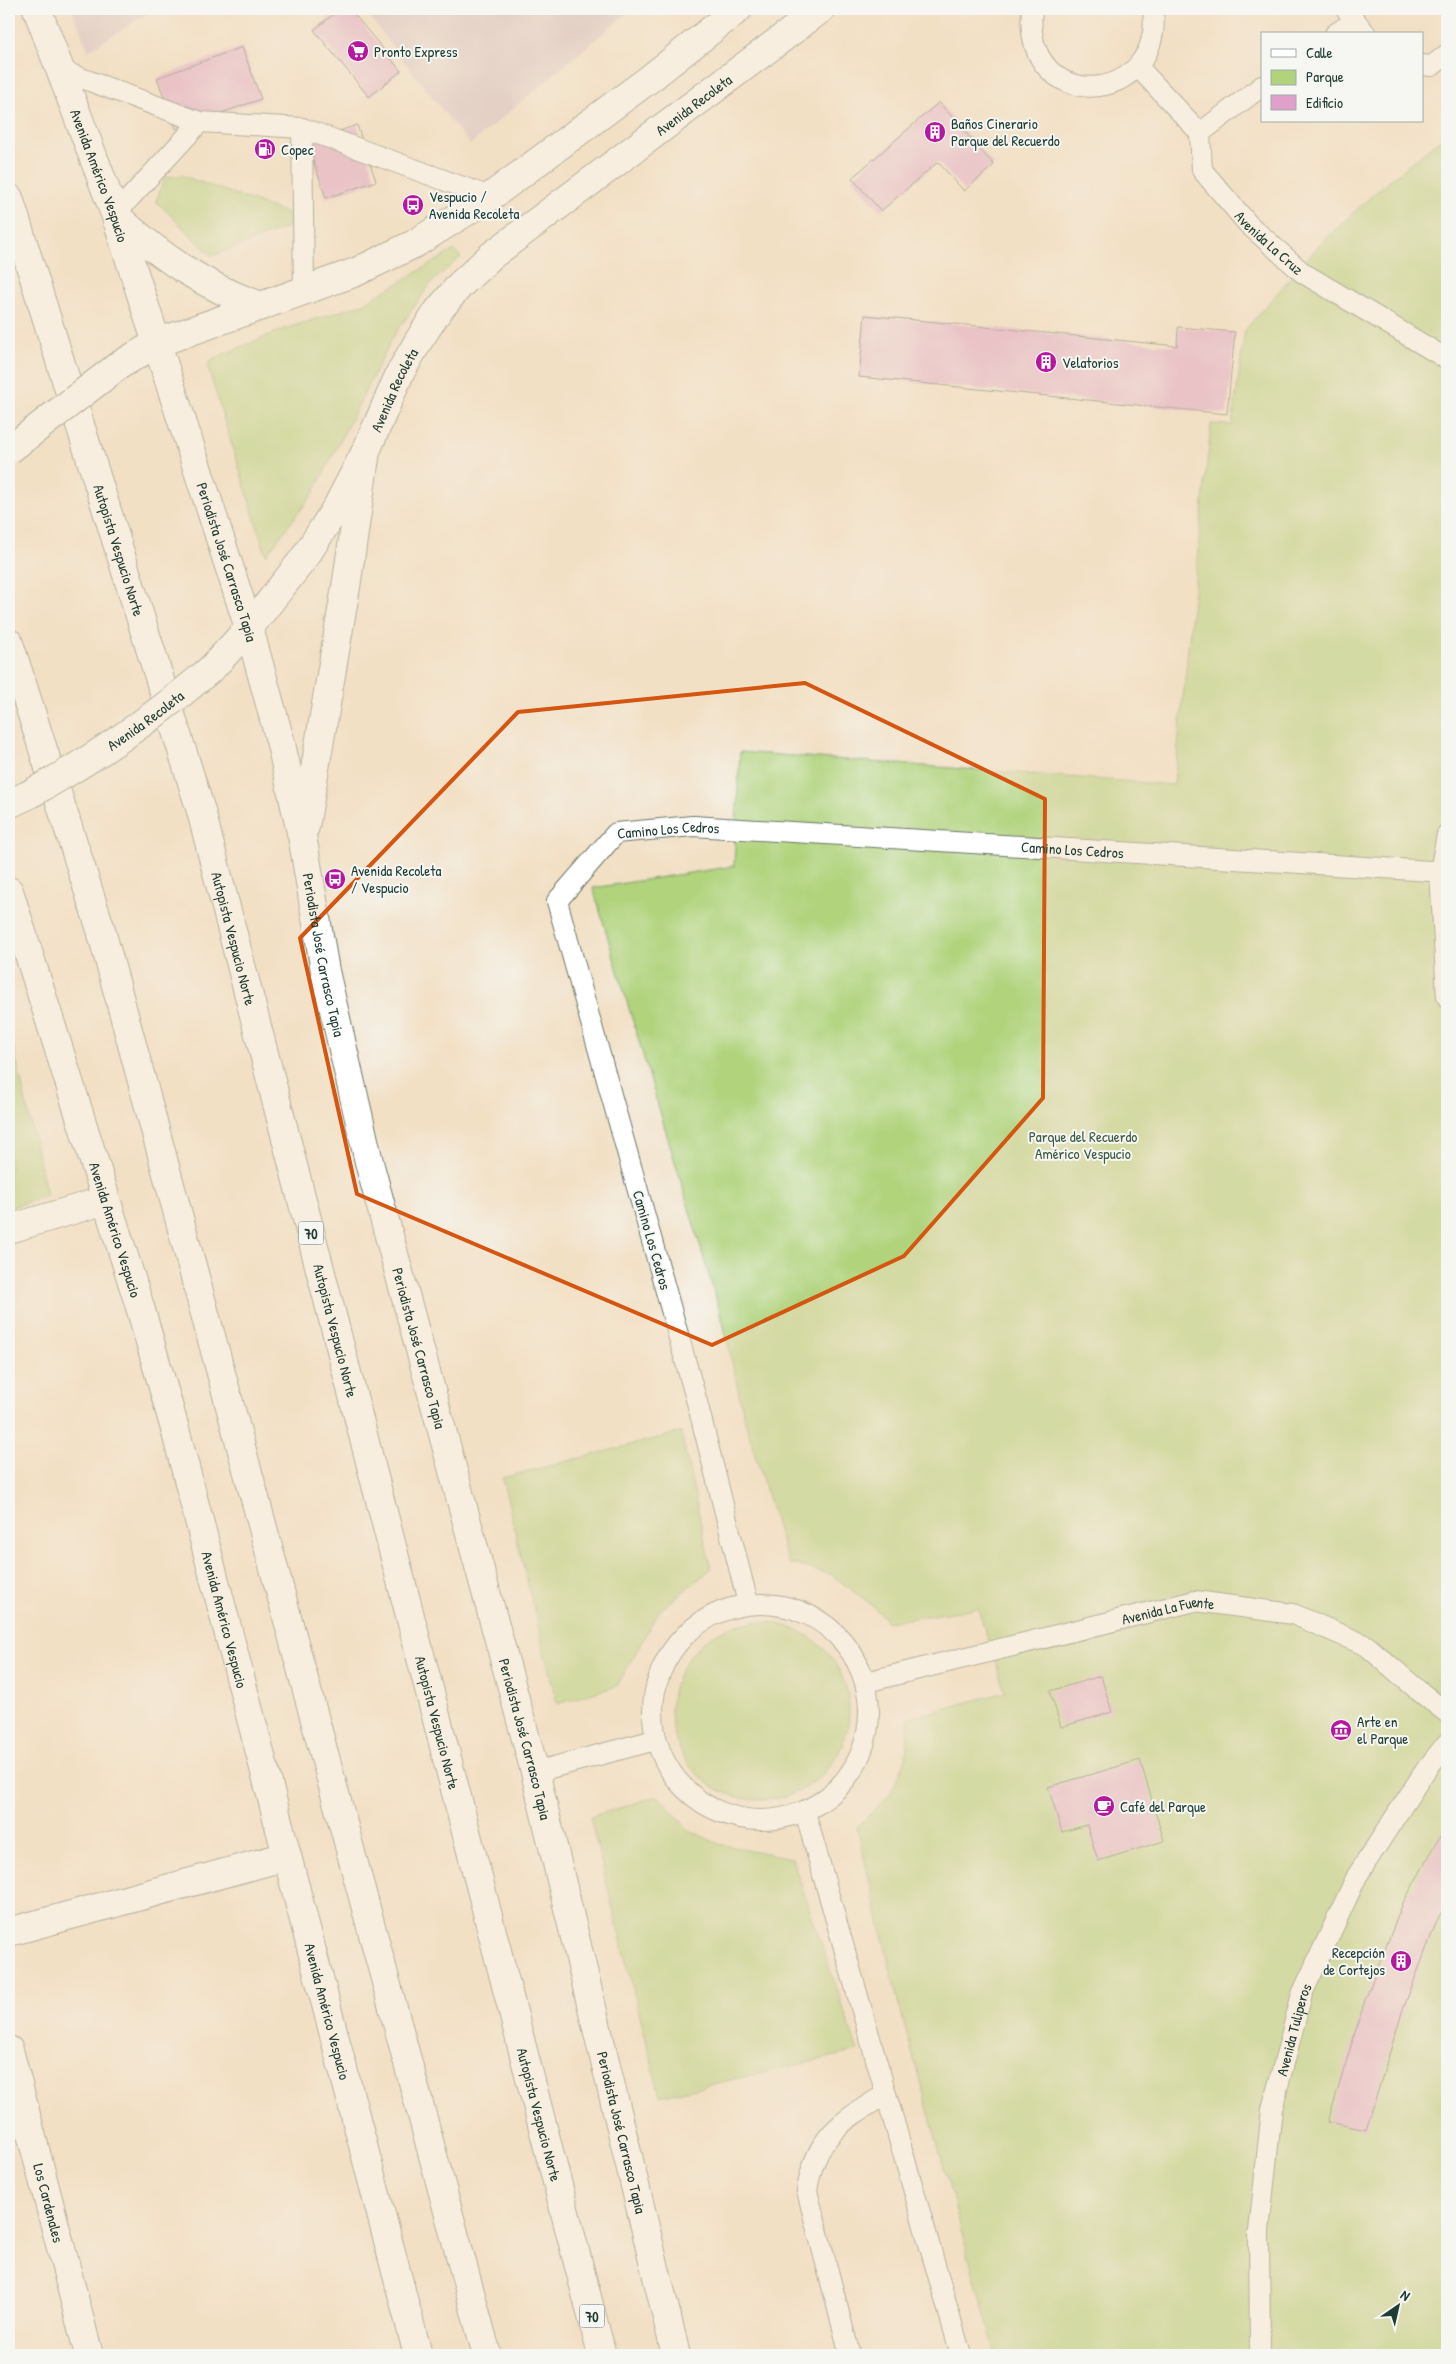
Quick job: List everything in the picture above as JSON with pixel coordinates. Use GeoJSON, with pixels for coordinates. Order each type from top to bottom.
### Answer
{"type":"FeatureCollection","features":[{"type":"Feature","properties":{"kind":"main road","name":"Avenida Américo Vespucio"},"geometry":{"type":"LineString","coordinates":[[37,9],[115,214],[157,343]]}},
{"type":"Feature","properties":{"kind":"main road"},"geometry":{"type":"LineString","coordinates":[[9,450],[118,366],[157,343],[356,272],[385,258],[490,197],[648,80],[738,9]]}},
{"type":"Feature","properties":{"kind":"main road","name":"Avenida Recoleta"},"geometry":{"type":"LineString","coordinates":[[18,799],[122,738],[185,692],[212,668],[249,628],[305,557],[338,505],[366,451],[400,374],[438,311],[460,285],[491,256],[821,9]]}},
{"type":"Feature","properties":{"kind":"main road","name":"Autopista Vespucio Norte"},"geometry":{"type":"LineString","coordinates":[[9,198],[201,811],[602,2355]]}},
{"type":"Feature","properties":{"kind":"main road"},"geometry":{"type":"LineString","coordinates":[[115,214],[141,238],[189,274],[234,298],[262,306]]}},
{"type":"Feature","properties":{"kind":"main road","name":"Periodista José Carrasco Tapia"},"geometry":{"type":"LineString","coordinates":[[157,343],[249,628],[281,744],[303,841],[327,980],[370,1166],[535,1772],[676,2355]]}},
{"type":"Feature","properties":{"kind":"main road"},"geometry":{"type":"LineString","coordinates":[[303,841],[346,587],[366,451]]}},
{"type":"Feature","properties":{"kind":"main road"},"geometry":{"type":"LineString","coordinates":[[9,643],[101,930],[487,2355]]}},
{"type":"Feature","properties":{"kind":"main road","name":"Avenida Américo Vespucio"},"geometry":{"type":"LineString","coordinates":[[9,891],[31,966],[140,1307],[175,1429],[418,2355]]}},
{"type":"Feature","properties":{"kind":"main road"},"geometry":{"type":"LineString","coordinates":[[9,944],[31,966]]}},
{"type":"Feature","properties":{"kind":"main road"},"geometry":{"type":"LineString","coordinates":[[9,1229],[106,1200]]}},
{"type":"Feature","properties":{"kind":"main road"},"geometry":{"type":"LineString","coordinates":[[9,1932],[287,1856]]}},
{"type":"Feature","properties":{"kind":"main road","name":"Los Cardenales"},"geometry":{"type":"LineString","coordinates":[[9,2050],[89,2355]]}},
{"type":"Feature","properties":{"kind":"lane"},"geometry":{"type":"LineString","coordinates":[[1032,9],[1030,24],[1038,58],[1055,75],[1080,88],[1112,85],[1138,67],[1154,37],[1153,9]]}},
{"type":"Feature","properties":{"kind":"lane"},"geometry":{"type":"LineString","coordinates":[[1339,32],[1356,21]]}},
{"type":"Feature","properties":{"kind":"lane"},"geometry":{"type":"LineString","coordinates":[[1424,65],[1432,66],[1447,54]]}},
{"type":"Feature","properties":{"kind":"lane"},"geometry":{"type":"LineString","coordinates":[[1138,67],[1200,133],[1261,87]]}},
{"type":"Feature","properties":{"kind":"lane"},"geometry":{"type":"LineString","coordinates":[[60,70],[200,122],[302,128],[490,197]]}},
{"type":"Feature","properties":{"kind":"lane"},"geometry":{"type":"LineString","coordinates":[[115,214],[200,122]]}},
{"type":"Feature","properties":{"kind":"lane"},"geometry":{"type":"LineString","coordinates":[[302,128],[304,291]]}},
{"type":"Feature","properties":{"kind":"lane","name":"Avenida La Cruz"},"geometry":{"type":"LineString","coordinates":[[1200,133],[1202,170],[1248,224],[1303,273],[1447,360]]}},
{"type":"Feature","properties":{"kind":"lane","name":"Camino Los Cedros"},"geometry":{"type":"LineString","coordinates":[[748,1603],[698,1406],[557,901],[616,833],[693,826],[1444,872]]}},
{"type":"Feature","properties":{"kind":"lane"},"geometry":{"type":"LineString","coordinates":[[1447,834],[1444,872],[1447,997]]}},
{"type":"Feature","properties":{"kind":"lane","name":"Avenida La Fuente"},"geometry":{"type":"LineString","coordinates":[[866,1682],[1195,1601],[1293,1614],[1367,1646],[1419,1692],[1447,1713]]}},
{"type":"Feature","properties":{"kind":"lane"},"geometry":{"type":"LineString","coordinates":[[748,1603],[779,1605],[808,1614],[834,1631],[853,1654],[866,1682],[871,1713],[866,1744],[852,1772],[832,1796],[805,1812],[768,1821],[731,1817],[698,1801],[671,1774],[655,1740],[652,1703],[661,1666],[682,1636],[712,1614],[748,1603]]}},
{"type":"Feature","properties":{"kind":"lane"},"geometry":{"type":"LineString","coordinates":[[535,1772],[655,1740]]}},
{"type":"Feature","properties":{"kind":"lane","name":"Avenida Tuliperos"},"geometry":{"type":"LineString","coordinates":[[1260,2355],[1259,2231],[1272,2109],[1302,1994],[1357,1876],[1424,1771],[1447,1743]]}},
{"type":"Feature","properties":{"kind":"lane"},"geometry":{"type":"LineString","coordinates":[[805,1812],[961,2355]]}},
{"type":"Feature","properties":{"kind":"lane"},"geometry":{"type":"LineString","coordinates":[[850,2355],[807,2191],[811,2168],[824,2142],[848,2117],[886,2094]]}},
{"type":"Feature","properties":{"kind":"highlighted area"},"geometry":{"type":"Polygon","coordinates":[[[805,683],[1045,799],[1043,1098],[904,1256],[712,1345],[357,1194],[300,938],[518,712],[805,683]]]}},
{"type":"Feature","properties":{"kind":"shaded area"},"geometry":{"type":"Polygon","coordinates":[[[72,9],[155,9],[88,51],[72,9]]]}},
{"type":"Feature","properties":{"kind":"shaded area"},"geometry":{"type":"Polygon","coordinates":[[[363,9],[632,9],[470,145],[363,9]]]}},
{"type":"Feature","properties":{"kind":"green space","name":"Parque del Recuerdo Américo Vespucio"},"geometry":{"type":"Polygon","coordinates":[[[1447,134],[1447,2355],[996,2355],[898,2002],[857,1827],[890,1795],[906,1759],[909,1718],[1005,1692],[978,1608],[888,1622],[873,1606],[832,1575],[788,1563],[745,1421],[723,1322],[593,888],[734,866],[740,752],[1174,785],[1211,424],[1232,425],[1245,330],[1322,242],[1378,190],[1447,134]]]}},
{"type":"Feature","properties":{"kind":"green space"},"geometry":{"type":"Polygon","coordinates":[[[181,175],[287,213],[293,225],[212,256],[156,201],[165,177],[181,175]]]}},
{"type":"Feature","properties":{"kind":"green space"},"geometry":{"type":"Polygon","coordinates":[[[454,250],[461,257],[431,283],[393,337],[313,494],[266,555],[208,368],[210,360],[284,329],[363,304],[454,250]]]}},
{"type":"Feature","properties":{"kind":"green space"},"geometry":{"type":"Polygon","coordinates":[[[9,1027],[47,1196],[9,1208],[9,1027]]]}},
{"type":"Feature","properties":{"kind":"green space"},"geometry":{"type":"Polygon","coordinates":[[[681,1432],[711,1569],[659,1611],[617,1686],[557,1704],[502,1478],[681,1432]]]}},
{"type":"Feature","properties":{"kind":"green space"},"geometry":{"type":"Polygon","coordinates":[[[751,1622],[769,1622],[802,1632],[817,1642],[829,1654],[839,1669],[845,1685],[849,1711],[845,1737],[839,1753],[829,1768],[817,1780],[802,1790],[786,1796],[769,1800],[751,1800],[718,1790],[703,1780],[691,1768],[681,1753],[675,1737],[671,1720],[671,1702],[681,1669],[691,1654],[703,1642],[718,1632],[734,1626],[751,1622]]]}},
{"type":"Feature","properties":{"kind":"green space"},"geometry":{"type":"Polygon","coordinates":[[[658,1796],[689,1830],[719,1844],[792,1858],[858,2051],[660,2096],[590,1817],[658,1796]]]}},
{"type":"Feature","properties":{"kind":"building","name":"Pronto Express"},"geometry":{"type":"Polygon","coordinates":[[[340,9],[350,9],[401,71],[369,97],[314,30],[340,9]]]}},
{"type":"Feature","properties":{"kind":"building"},"geometry":{"type":"Polygon","coordinates":[[[242,47],[261,99],[176,129],[157,78],[242,47]]]}},
{"type":"Feature","properties":{"kind":"building","name":"Baños Cinerario Parque del Recuerdo"},"geometry":{"type":"Polygon","coordinates":[[[939,102],[994,165],[964,191],[938,162],[881,211],[852,178],[939,102]]]}},
{"type":"Feature","properties":{"kind":"building"},"geometry":{"type":"Polygon","coordinates":[[[357,125],[376,181],[326,198],[307,142],[357,125]]]}},
{"type":"Feature","properties":{"kind":"building","name":"Velatorios"},"geometry":{"type":"Polygon","coordinates":[[[865,315],[1177,346],[1178,327],[1235,332],[1227,414],[859,377],[865,315]]]}},
{"type":"Feature","properties":{"kind":"building"},"geometry":{"type":"Polygon","coordinates":[[[1101,1676],[1112,1712],[1061,1727],[1050,1691],[1101,1676]]]}},
{"type":"Feature","properties":{"kind":"building","name":"Café del Parque"},"geometry":{"type":"Polygon","coordinates":[[[1140,1760],[1164,1841],[1098,1861],[1087,1825],[1062,1832],[1048,1787],[1140,1760]]]}},
{"type":"Feature","properties":{"kind":"building","name":"Recepción de Cortejos"},"geometry":{"type":"Polygon","coordinates":[[[1447,1824],[1447,1902],[1437,1921],[1402,2012],[1366,2130],[1328,2122],[1365,2000],[1403,1903],[1447,1824]]]}},
{"type":"Feature","properties":{"kind":"place","name":"Pronto Express"},"geometry":{"type":"Point","coordinates":[358,51]}},
{"type":"Feature","properties":{"kind":"place","name":"Baños Cinerario Parque del Recuerdo"},"geometry":{"type":"Point","coordinates":[935,132]}},
{"type":"Feature","properties":{"kind":"place","name":"Copec"},"geometry":{"type":"Point","coordinates":[265,149]}},
{"type":"Feature","properties":{"kind":"place","name":"Vespucio / Avenida Recoleta"},"geometry":{"type":"Point","coordinates":[413,205]}},
{"type":"Feature","properties":{"kind":"place","name":"Velatorios"},"geometry":{"type":"Point","coordinates":[1046,362]}},
{"type":"Feature","properties":{"kind":"place","name":"Avenida Recoleta / Vespucio"},"geometry":{"type":"Point","coordinates":[335,879]}},
{"type":"Feature","properties":{"kind":"place","name":"Arte en el Parque"},"geometry":{"type":"Point","coordinates":[1341,1730]}},
{"type":"Feature","properties":{"kind":"place","name":"Café del Parque"},"geometry":{"type":"Point","coordinates":[1104,1806]}},
{"type":"Feature","properties":{"kind":"place","name":"Recepción de Cortejos"},"geometry":{"type":"Point","coordinates":[1401,1961]}}]}
